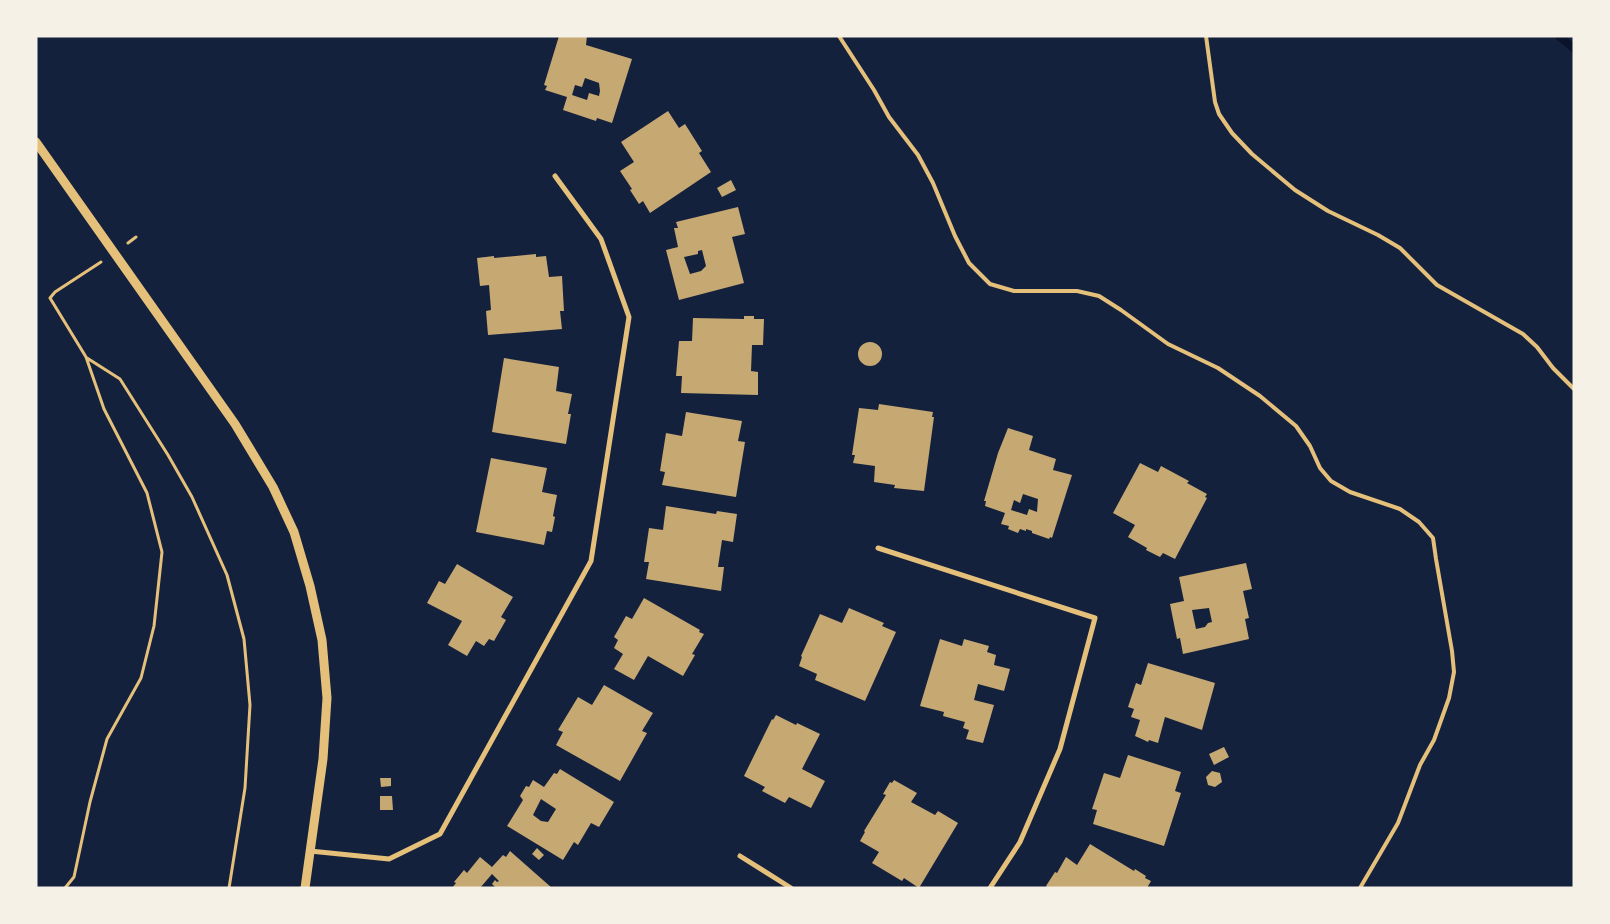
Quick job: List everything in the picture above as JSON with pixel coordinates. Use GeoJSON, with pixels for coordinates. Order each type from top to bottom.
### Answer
{"type":"FeatureCollection","features":[{"type":"Feature","properties":{"kind":"street"},"geometry":{"type":"LineString","coordinates":[[36,142],[235,424],[272,487],[294,532],[310,586],[322,640],[327,698],[324,759],[305,888]]}},
{"type":"Feature","properties":{"kind":"street"},"geometry":{"type":"LineString","coordinates":[[309,851],[389,859],[440,834],[591,561],[629,317],[600,240],[554,176]]}},
{"type":"Feature","properties":{"kind":"street"},"geometry":{"type":"LineString","coordinates":[[878,548],[1095,618],[1060,749],[1020,842],[990,888]]}},
{"type":"Feature","properties":{"kind":"street"},"geometry":{"type":"LineString","coordinates":[[740,856],[791,888]]}},
{"type":"Feature","properties":{"kind":"lane"},"geometry":{"type":"LineString","coordinates":[[839,36],[874,90],[888,117],[918,155],[933,183],[955,236],[969,263],[990,284],[1014,291],[1077,291],[1099,296],[1168,344],[1218,368],[1260,396],[1296,426],[1310,446],[1320,468],[1331,482],[1350,492],[1400,510],[1419,522],[1434,538],[1452,651],[1454,672],[1450,698],[1436,734],[1420,765],[1398,823],[1360,888]]}},
{"type":"Feature","properties":{"kind":"lane"},"geometry":{"type":"LineString","coordinates":[[1206,36],[1215,102],[1219,114],[1232,133],[1252,154],[1296,190],[1400,248],[1437,284],[1523,334],[1574,389]]}},
{"type":"Feature","properties":{"kind":"path"},"geometry":{"type":"LineString","coordinates":[[65,888],[74,877],[90,802],[107,739],[141,678],[154,626],[162,552],[147,493],[104,409],[86,358],[50,298],[55,292],[136,237]]}},
{"type":"Feature","properties":{"kind":"path"},"geometry":{"type":"LineString","coordinates":[[86,358],[120,379],[192,498],[227,574],[244,639],[250,705],[245,788],[229,888]]}},
{"type":"Feature","properties":{"kind":"building"},"geometry":{"type":"Polygon","coordinates":[[[559,36],[587,36],[586,45],[632,59],[612,123],[597,118],[596,121],[563,110],[567,97],[545,90],[547,86],[544,85],[559,36]],[[585,78],[582,87],[575,85],[572,95],[587,100],[589,93],[599,96],[599,83],[585,78]]]}},
{"type":"Feature","properties":{"kind":"building"},"geometry":{"type":"Polygon","coordinates":[[[668,111],[679,128],[685,124],[702,151],[699,153],[711,172],[650,213],[643,201],[639,204],[620,171],[634,162],[621,142],[668,111]]]}},
{"type":"Feature","properties":{"kind":"building"},"geometry":{"type":"Polygon","coordinates":[[[731,180],[736,190],[722,197],[717,188],[731,180]]]}},
{"type":"Feature","properties":{"kind":"building"},"geometry":{"type":"Polygon","coordinates":[[[738,207],[745,234],[732,237],[744,283],[679,300],[666,250],[678,247],[674,228],[678,228],[676,222],[738,207]],[[702,250],[698,251],[698,254],[684,257],[690,274],[701,271],[706,266],[702,250]]]}},
{"type":"Feature","properties":{"kind":"building"},"geometry":{"type":"Polygon","coordinates":[[[536,254],[536,257],[546,256],[549,277],[562,276],[564,311],[560,311],[562,329],[488,335],[486,311],[491,310],[489,285],[480,286],[477,258],[536,254]]]}},
{"type":"Feature","properties":{"kind":"building"},"geometry":{"type":"Polygon","coordinates":[[[744,316],[764,319],[763,345],[752,345],[751,371],[758,372],[758,395],[681,393],[682,376],[676,376],[679,341],[692,341],[693,318],[744,319],[744,316]]]}},
{"type":"Feature","properties":{"kind":"building"},"geometry":{"type":"Polygon","coordinates":[[[870,342],[875,343],[881,349],[881,359],[875,365],[870,366],[865,365],[859,359],[858,354],[859,349],[865,343],[870,342]]]}},
{"type":"Feature","properties":{"kind":"building"},"geometry":{"type":"Polygon","coordinates":[[[504,358],[559,367],[556,391],[572,394],[568,414],[571,414],[566,444],[492,432],[504,358]]]}},
{"type":"Feature","properties":{"kind":"building"},"geometry":{"type":"Polygon","coordinates":[[[879,404],[933,412],[932,417],[934,417],[924,491],[894,488],[895,485],[874,482],[875,466],[853,463],[855,455],[852,455],[859,408],[878,410],[879,404]]]}},
{"type":"Feature","properties":{"kind":"building"},"geometry":{"type":"Polygon","coordinates":[[[686,412],[742,421],[738,441],[745,442],[736,497],[662,485],[665,472],[660,471],[666,433],[682,436],[686,412]]]}},
{"type":"Feature","properties":{"kind":"building"},"geometry":{"type":"Polygon","coordinates":[[[1008,428],[1033,436],[1029,450],[1056,459],[1053,470],[1072,475],[1052,538],[1050,537],[1049,539],[1026,529],[1026,531],[1020,529],[1018,533],[1008,529],[1009,526],[1001,524],[1005,513],[985,506],[986,501],[984,501],[998,453],[1008,428]],[[1023,494],[1020,503],[1014,500],[1011,510],[1027,515],[1029,509],[1037,512],[1038,499],[1023,494]]]}},
{"type":"Feature","properties":{"kind":"building"},"geometry":{"type":"Polygon","coordinates":[[[491,458],[547,468],[542,492],[557,495],[552,532],[547,531],[544,545],[476,532],[491,458]]]}},
{"type":"Feature","properties":{"kind":"building"},"geometry":{"type":"Polygon","coordinates":[[[1140,463],[1158,472],[1161,466],[1189,481],[1187,483],[1207,494],[1205,497],[1207,498],[1175,559],[1163,553],[1160,557],[1128,537],[1135,525],[1113,513],[1140,463]]]}},
{"type":"Feature","properties":{"kind":"building"},"geometry":{"type":"Polygon","coordinates":[[[666,506],[716,514],[717,511],[737,514],[733,542],[722,540],[718,567],[724,567],[721,591],[646,579],[649,562],[644,562],[649,528],[663,530],[666,506]]]}},
{"type":"Feature","properties":{"kind":"building"},"geometry":{"type":"Polygon","coordinates":[[[1246,563],[1252,589],[1243,591],[1249,618],[1245,619],[1249,639],[1183,654],[1180,638],[1177,639],[1170,604],[1184,601],[1179,577],[1246,563]],[[1209,608],[1192,610],[1196,629],[1205,627],[1208,623],[1212,622],[1209,608]]]}},
{"type":"Feature","properties":{"kind":"building"},"geometry":{"type":"Polygon","coordinates":[[[457,564],[513,597],[501,617],[506,620],[494,641],[489,639],[484,646],[476,641],[467,656],[448,645],[462,621],[427,603],[439,581],[445,584],[457,564]]]}},
{"type":"Feature","properties":{"kind":"building"},"geometry":{"type":"Polygon","coordinates":[[[644,598],[704,634],[692,654],[695,655],[683,676],[648,656],[634,680],[614,669],[623,654],[614,648],[618,640],[614,637],[626,616],[632,619],[644,598]]]}},
{"type":"Feature","properties":{"kind":"building"},"geometry":{"type":"Polygon","coordinates":[[[849,608],[884,623],[882,626],[896,632],[865,701],[815,680],[817,674],[799,666],[801,656],[820,614],[842,623],[849,608]]]}},
{"type":"Feature","properties":{"kind":"building"},"geometry":{"type":"Polygon","coordinates":[[[940,639],[962,646],[964,639],[989,646],[987,652],[996,655],[994,665],[1010,669],[1004,691],[978,684],[974,700],[994,705],[983,743],[966,739],[969,730],[963,728],[965,722],[943,716],[944,712],[920,706],[940,639]]]}},
{"type":"Feature","properties":{"kind":"building"},"geometry":{"type":"Polygon","coordinates":[[[1148,663],[1215,683],[1202,730],[1165,717],[1158,743],[1149,740],[1148,742],[1135,736],[1140,720],[1131,717],[1134,709],[1128,707],[1136,683],[1141,685],[1148,663]]]}},
{"type":"Feature","properties":{"kind":"building"},"geometry":{"type":"Polygon","coordinates":[[[604,685],[653,713],[642,731],[647,733],[620,781],[556,745],[563,732],[558,730],[578,697],[592,705],[604,685]]]}},
{"type":"Feature","properties":{"kind":"building"},"geometry":{"type":"Polygon","coordinates":[[[776,715],[820,734],[802,769],[825,781],[811,808],[789,797],[785,803],[762,791],[765,787],[744,776],[772,719],[776,715]]]}},
{"type":"Feature","properties":{"kind":"building"},"geometry":{"type":"Polygon","coordinates":[[[1224,747],[1229,757],[1214,765],[1209,754],[1224,747]]]}},
{"type":"Feature","properties":{"kind":"building"},"geometry":{"type":"Polygon","coordinates":[[[1128,755],[1181,772],[1175,791],[1181,793],[1164,846],[1093,824],[1097,810],[1092,809],[1104,773],[1120,778],[1128,755]]]}},
{"type":"Feature","properties":{"kind":"building"},"geometry":{"type":"Polygon","coordinates":[[[560,769],[614,802],[599,827],[591,823],[578,845],[574,842],[563,860],[507,826],[523,800],[520,796],[526,786],[529,787],[533,780],[544,787],[554,773],[557,774],[560,769]],[[541,799],[533,815],[541,821],[548,822],[556,809],[541,799]]]}},
{"type":"Feature","properties":{"kind":"building"},"geometry":{"type":"Polygon","coordinates":[[[1212,771],[1220,773],[1222,782],[1215,787],[1208,785],[1206,777],[1212,771]]]}},
{"type":"Feature","properties":{"kind":"building"},"geometry":{"type":"Polygon","coordinates":[[[380,778],[391,778],[391,786],[381,787],[380,778]]]}},
{"type":"Feature","properties":{"kind":"building"},"geometry":{"type":"Polygon","coordinates":[[[894,780],[917,793],[911,802],[935,815],[938,811],[958,823],[919,888],[904,878],[902,881],[872,863],[879,852],[860,841],[886,795],[883,794],[890,782],[892,783],[894,780]]]}},
{"type":"Feature","properties":{"kind":"building"},"geometry":{"type":"Polygon","coordinates":[[[380,796],[392,796],[393,810],[380,810],[380,796]]]}},
{"type":"Feature","properties":{"kind":"building"},"geometry":{"type":"Polygon","coordinates":[[[1090,844],[1134,871],[1135,869],[1146,876],[1145,878],[1151,881],[1147,888],[1048,888],[1046,886],[1055,872],[1057,873],[1066,857],[1077,865],[1090,844]]]}},
{"type":"Feature","properties":{"kind":"building"},"geometry":{"type":"Polygon","coordinates":[[[537,848],[544,855],[539,860],[532,854],[537,848]]]}},
{"type":"Feature","properties":{"kind":"building"},"geometry":{"type":"Polygon","coordinates":[[[510,851],[552,888],[496,888],[492,884],[495,880],[499,881],[492,874],[480,888],[452,888],[456,883],[454,882],[464,870],[467,873],[480,857],[492,867],[503,855],[506,857],[510,851]]]}},
{"type":"Feature","properties":{"kind":"waterway"},"geometry":{"type":"LineString","coordinates":[[1559,36],[1574,49]]}}]}
